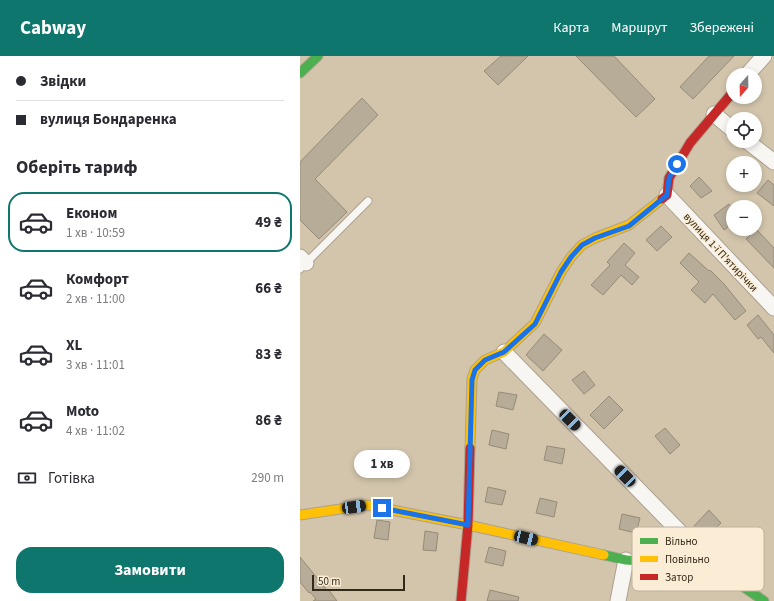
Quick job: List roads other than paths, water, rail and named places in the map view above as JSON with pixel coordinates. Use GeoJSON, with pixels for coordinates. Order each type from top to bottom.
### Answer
{"type":"FeatureCollection","features":[{"type":"Feature","properties":{"kind":"street"},"geometry":{"type":"LineString","coordinates":[[300,73],[318,56]]}},
{"type":"Feature","properties":{"kind":"street"},"geometry":{"type":"LineString","coordinates":[[753,68],[764,56]]}},
{"type":"Feature","properties":{"kind":"street"},"geometry":{"type":"LineString","coordinates":[[461,601],[468,525],[472,380],[475,370],[485,360],[504,352],[535,324],[561,272],[571,257],[582,245],[595,238],[629,226],[667,195],[669,178],[690,143],[726,100]]}},
{"type":"Feature","properties":{"kind":"street"},"geometry":{"type":"LineString","coordinates":[[714,114],[726,124]]}},
{"type":"Feature","properties":{"kind":"street"},"geometry":{"type":"LineString","coordinates":[[756,148],[774,162]]}},
{"type":"Feature","properties":{"kind":"street","name":"вулиця 1-ї П'ятирічки"},"geometry":{"type":"LineString","coordinates":[[667,195],[774,308]]}},
{"type":"Feature","properties":{"kind":"street"},"geometry":{"type":"LineString","coordinates":[[504,352],[675,527]]}},
{"type":"Feature","properties":{"kind":"street"},"geometry":{"type":"LineString","coordinates":[[300,515],[367,505],[632,560]]}},
{"type":"Feature","properties":{"kind":"street"},"geometry":{"type":"LineString","coordinates":[[618,601],[626,560]]}},
{"type":"Feature","properties":{"kind":"street"},"geometry":{"type":"LineString","coordinates":[[749,591],[764,601]]}},
{"type":"Feature","properties":{"kind":"lane"},"geometry":{"type":"LineString","coordinates":[[302,263],[368,201]]}}]}
